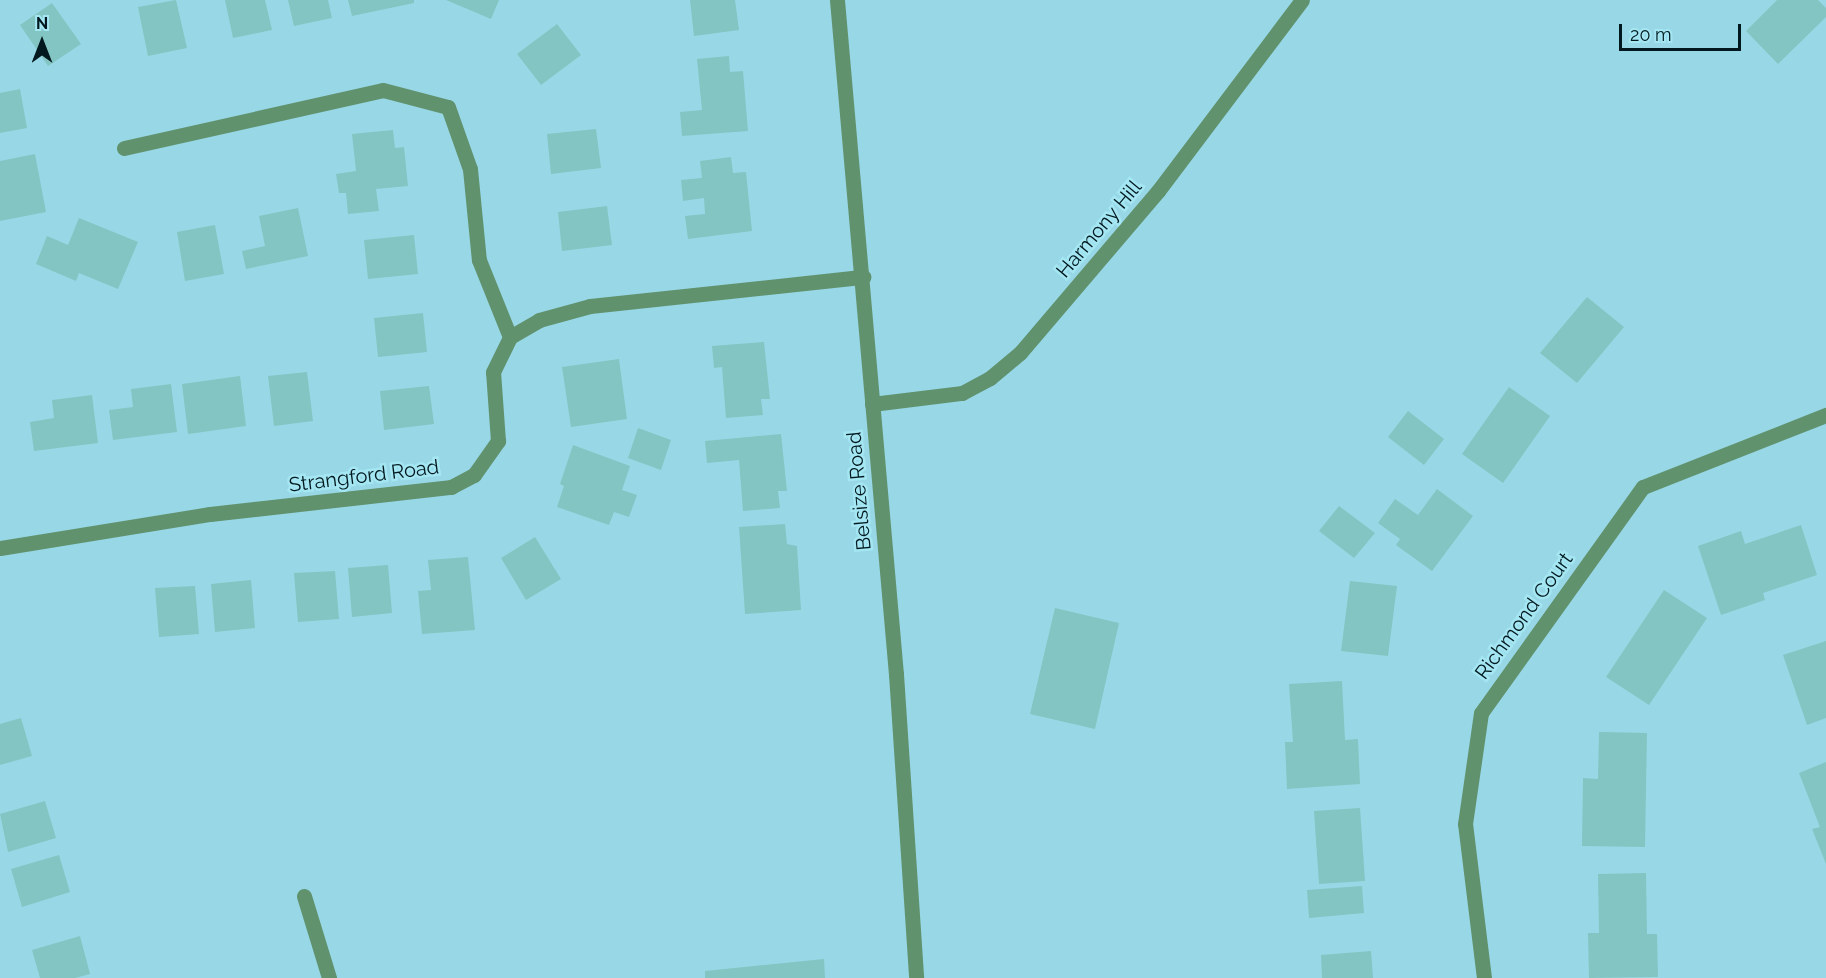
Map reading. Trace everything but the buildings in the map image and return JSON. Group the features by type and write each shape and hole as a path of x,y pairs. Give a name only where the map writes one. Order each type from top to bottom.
{"street":[{"name":"Belsize Road","path":"837,0 863,277 916,978"},
{"name":"Harmony Hill","path":"872,404 962,393 990,378 1020,353 1158,191 1302,0"},
{"path":"124,148 383,90 448,107 470,169 479,260 510,337 539,320 590,306 863,277"},
{"name":"Strangford Road","path":"0,548 210,514 451,487 474,475 498,441 493,372 510,337"},
{"name":"Richmond Court","path":"1484,978 1465,824 1480,713 1642,487 1826,415"},
{"path":"304,896 329,978"}]}
